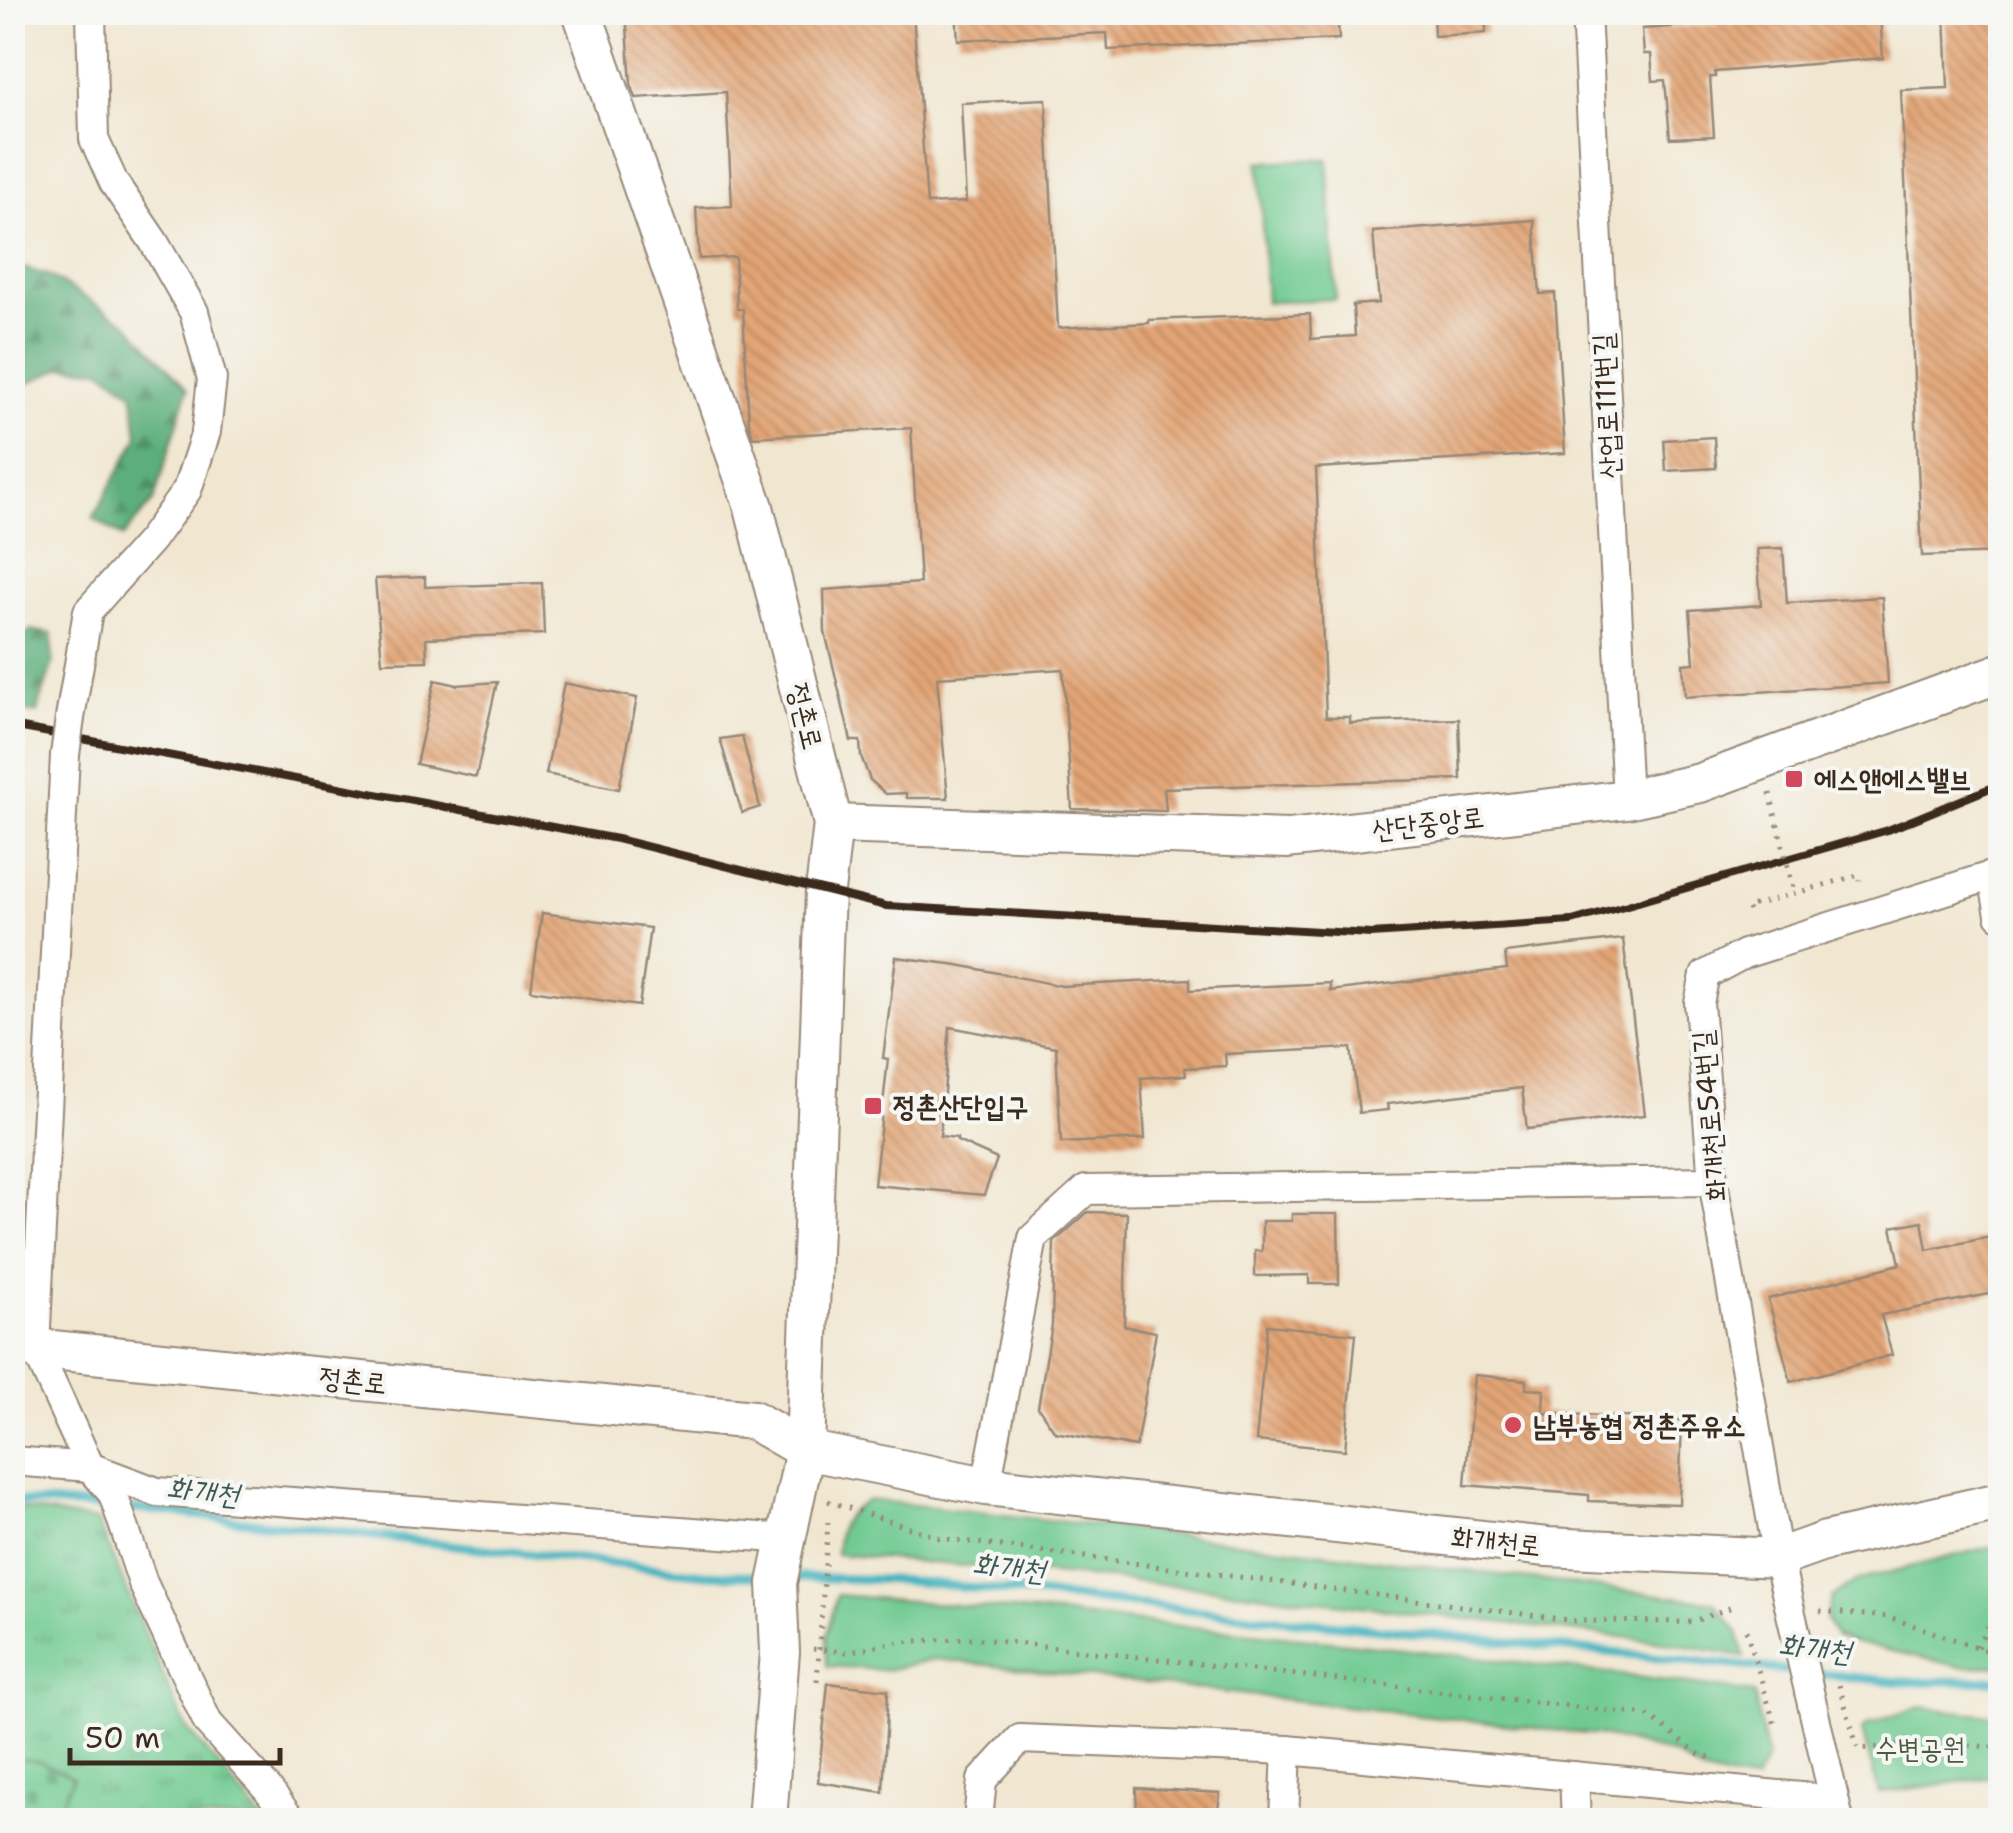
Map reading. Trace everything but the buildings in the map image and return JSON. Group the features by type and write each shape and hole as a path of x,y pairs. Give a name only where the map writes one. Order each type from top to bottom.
{"main road":[{"name":"정촌로","path":"582,12 754,507 833,824 825,890 806,1450 782,1559 780,1652 766,1820"},
{"name":"산단중앙로","path":"833,824 1288,839 1627,799 1700,783 2000,673"},
{"name":"정촌로","path":"24,1346 753,1420 806,1450"},
{"name":"화개천로","path":"806,1450 986,1486 1781,1572 1826,1542 2000,1502"}],"street":[{"path":"91,12 94,139 114,183 194,312 212,379 206,432 187,490 151,540 88,612 65,754 24,1346 90,1467 113,1494 143,1583 208,1723 291,1820"},
{"name":"산업로111번길","path":"1586,12 1627,799"},
{"name":"화개천로54번길","path":"1836,1810 1781,1572 1713,1181 1699,1003 1704,974 1744,954 1997,875 2000,915"},
{"path":"986,1486 1032,1238 1086,1190 1713,1181"},
{"path":"12,1461 90,1467 157,1492 782,1559"},
{"path":"978,1820 982,1780 1020,1739 1287,1750 1574,1776 1836,1810"},
{"path":"1284,1820 1287,1750"},
{"path":"1574,1776 1576,1820"}],"path":[{"path":"1770,793 1794,892"},
{"path":"1749,910 1747,907 1859,875 1860,881"},
{"path":"797,1496 842,1503 940,1538 1576,1622 1692,1622 1735,1606"},
{"path":"817,1682 828,1522"},
{"path":"1977,1647 2000,1602"},
{"path":"1820,1611 1888,1617 2000,1655"},
{"path":"1746,1630 1775,1725"},
{"path":"780,1652 819,1648 844,1652 898,1642 974,1638 1648,1715 1699,1754 1731,1764"},
{"path":"1855,1740 1858,1748 1938,1742 2000,1748"}],"green space":[{"path":"1328,159 1336,299 1266,302 1259,162"},
{"path":"13,265 50,276 128,324 188,389 154,500 123,537 93,518 138,437 133,393 101,369 63,367 13,390"},
{"path":"31,630 52,634 53,662 37,713 13,711 13,643"},
{"path":"868,1500 1714,1602 1738,1632 1744,1656 1657,1641 1207,1588 836,1554 843,1521"},
{"path":"12,1507 97,1521 185,1726 263,1820 13,1820"},
{"path":"2000,1544 2000,1666 1961,1667 1848,1641 1836,1637 1826,1619 1832,1597 1856,1581"},
{"path":"837,1595 1296,1637 1754,1693 1767,1757 1755,1782 1704,1774 1675,1755 1605,1736 935,1659 886,1670 827,1666 826,1638"},
{"name":"수변공원","path":"1919,1707 2000,1716 2000,1776 1879,1793 1862,1731 1866,1725"},
{"path":"13,1758 39,1761 73,1777 54,1820 13,1820"}],"waterway":[{"name":"화개천","path":"12,1501 159,1511 704,1574 771,1576"},
{"name":"화개천","path":"786,1577 898,1580 1900,1682 2000,1680"}],"railway":[{"path":"12,726 617,839 886,906 1371,934 1572,921 1888,830 2000,784"}],"place":[{"name":"에스앤에스밸브","path":"1794,779"},
{"name":"정촌산단입구","path":"873,1106"},
{"name":"남부농협 정촌주유소","path":"1513,1425"}]}
